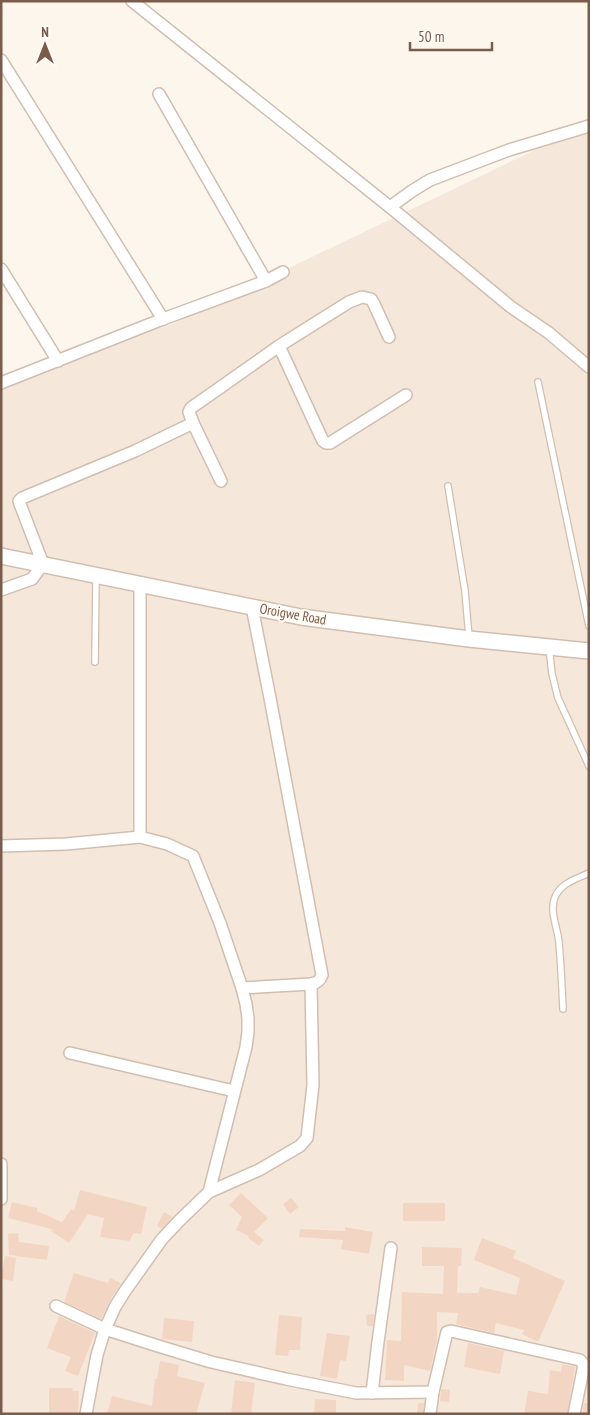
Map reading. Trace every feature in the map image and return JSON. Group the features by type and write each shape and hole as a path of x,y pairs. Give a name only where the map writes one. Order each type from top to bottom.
{"street":[{"path":"132,1 390,207 511,307 549,333 589,367"},
{"path":"1,60 163,319"},
{"path":"159,94 266,281"},
{"path":"390,207 430,180 509,150 589,126"},
{"path":"1,269 58,361"},
{"path":"1,383 163,319 266,281 282,272"},
{"path":"220,482 193,423 190,412 191,408 279,346 349,302 362,297 371,299 389,337"},
{"path":"279,346 323,441 326,443 330,443 406,395"},
{"path":"1,590 32,579 43,564 19,501 22,498 135,451 193,423"},
{"name":"Oroigwe Road","path":"1,556 301,617 469,639 589,651"},
{"path":"140,584 140,837"},
{"path":"242,988 311,984 316,983 322,975 252,608"},
{"path":"1,846 66,844 140,837 168,844 192,856 220,923 242,988 246,1004 248,1032 246,1047 209,1192"},
{"path":"86,1414 97,1355 105,1329 124,1291 162,1239 209,1192 259,1170 300,1146 307,1138 313,1085 311,984"},
{"path":"70,1054 234,1091"},
{"path":"1,1164 1,1199"},
{"path":"372,1393 391,1248"},
{"path":"56,1306 105,1329 230,1366 333,1389 372,1393 433,1392"},
{"path":"430,1414 446,1336 447,1332 451,1330 580,1360 584,1366 574,1414"}],"lane":[{"path":"538,382 589,626"},
{"path":"448,486 465,591 469,639"},
{"path":"94,662 96,575"},
{"path":"549,647 552,674 558,698 589,766"},
{"path":"563,1009 560,945 553,916 553,905 555,897 564,885 589,873"}],"shaded area":[{"path":"589,124 589,1414 1,1414 1,375 170,325"}],"building":[{"path":"80,1190 147,1207 141,1234 134,1233 129,1241 100,1237 104,1218 88,1214 69,1243 50,1230 55,1230 8,1218 12,1202 37,1208 37,1211 62,1222 71,1209 74,1211"},
{"path":"241,1193 268,1218 254,1232 264,1240 259,1246 248,1238 249,1236 236,1230 242,1217 229,1205"},
{"path":"291,1198 299,1207 290,1214 283,1204"},
{"path":"403,1203 445,1203 445,1221 403,1221"},
{"path":"164,1212 173,1217 162,1229 157,1226"},
{"path":"345,1227 373,1232 369,1254 341,1249 343,1240 299,1237 300,1229 345,1231"},
{"path":"18,1233 19,1242 49,1246 47,1260 9,1255 8,1234"},
{"path":"482,1238 516,1251 513,1258 565,1281 538,1342 522,1334 524,1330 496,1323 494,1333 456,1324 458,1313 437,1312 437,1341 430,1371 404,1365 404,1381 385,1380 387,1340 401,1341 402,1292 443,1294 444,1266 422,1266 422,1247 462,1248 461,1266 458,1266 457,1293 478,1293 480,1287 516,1295 520,1278 474,1260"},
{"path":"5,1256 16,1258 13,1281 1,1279"},
{"path":"74,1273 108,1283 110,1278 121,1283 101,1319 64,1302"},
{"path":"374,1314 373,1326 367,1326 366,1315"},
{"path":"279,1315 302,1317 300,1350 289,1350 288,1356 275,1355"},
{"path":"59,1316 95,1333 78,1376 65,1371 71,1357 47,1348"},
{"path":"164,1318 194,1321 192,1342 162,1339"},
{"path":"327,1333 350,1336 346,1361 340,1360 337,1379 320,1376"},
{"path":"468,1343 504,1351 500,1374 464,1367"},
{"path":"160,1361 179,1365 177,1376 205,1383 196,1414 107,1414 112,1396 152,1406 155,1379 157,1379"},
{"path":"562,1364 575,1367 567,1414 524,1414 528,1391 548,1394 550,1370 561,1372"},
{"path":"235,1380 255,1383 251,1414 231,1414"},
{"path":"49,1388 73,1388 72,1391 79,1391 78,1414 49,1414"},
{"path":"441,1389 450,1390 449,1402 440,1401"},
{"path":"315,1399 336,1400 336,1414 314,1414"},
{"path":"418,1403 424,1403 423,1414 417,1413"},
{"path":"584,1403 589,1404 589,1414 582,1414"}]}
